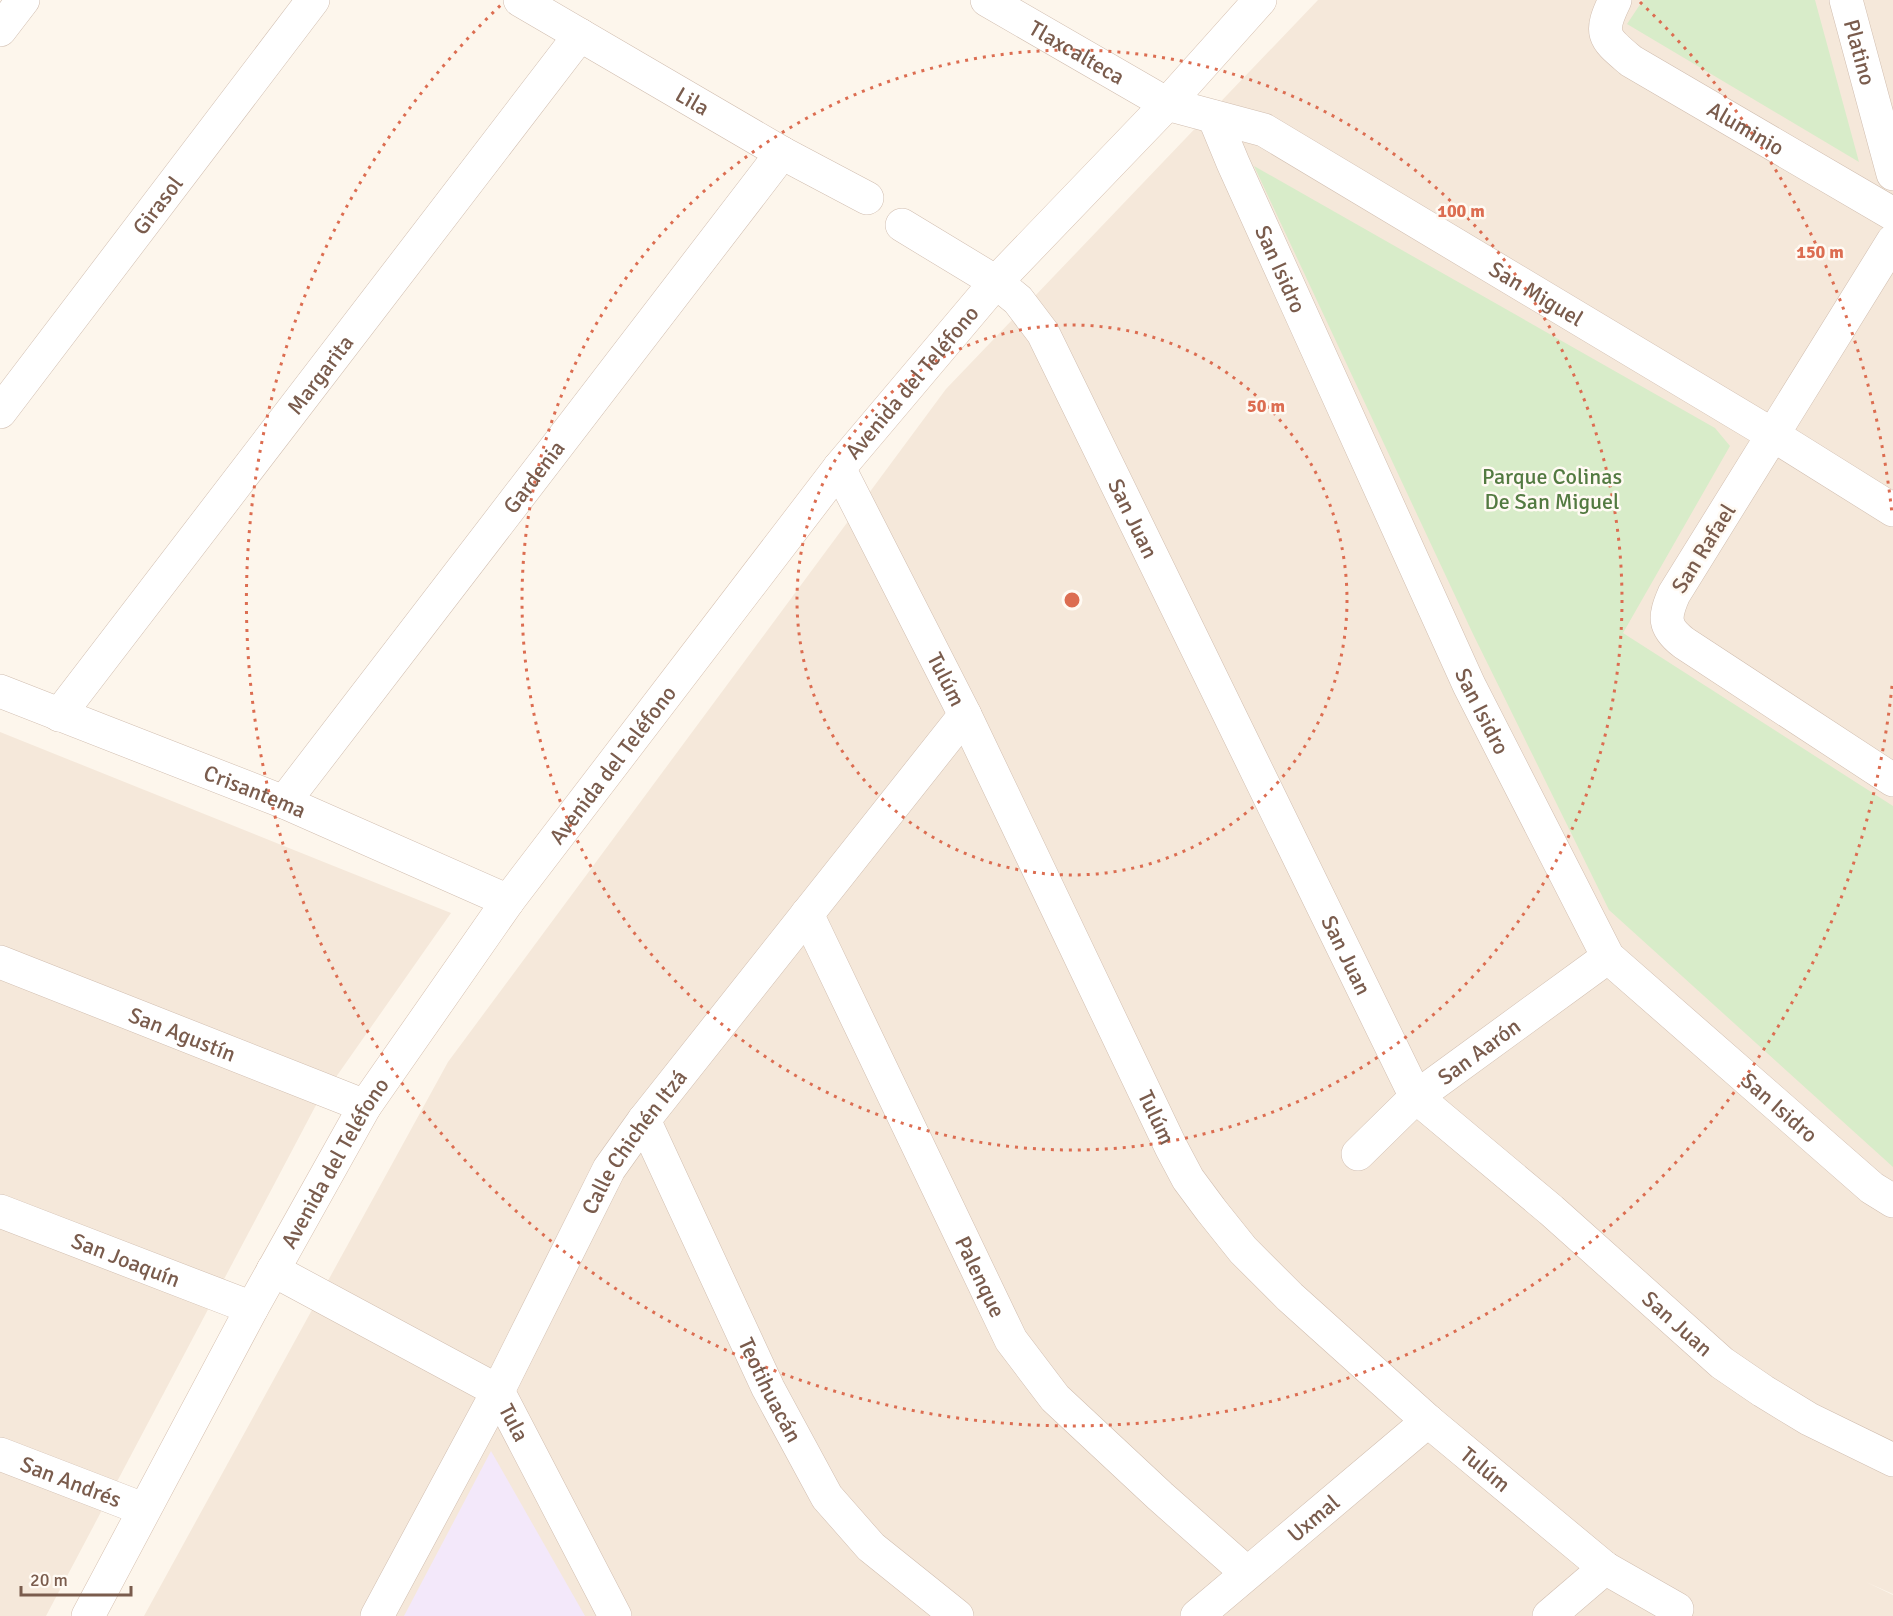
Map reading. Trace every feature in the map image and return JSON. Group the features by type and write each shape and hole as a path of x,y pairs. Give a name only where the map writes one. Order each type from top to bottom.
{"street":[{"path":"0,30 23,0"},
{"name":"Girasol","path":"0,412 313,0"},
{"name":"Lila","path":"520,0 782,153 867,198"},
{"name":"Tlaxcalteca","path":"987,0 1167,104"},
{"name":"Avenida del Teléfono","path":"88,1616 252,1308 365,1106 508,901 839,468 996,282 1167,104 1260,0"},
{"name":"Aluminio","path":"1615,0 1608,14 1605,33 1609,42 1631,61 1893,214"},
{"name":"Platino","path":"1846,0 1893,174"},
{"name":"Margarita","path":"59,715 580,35"},
{"name":"San Miguel","path":"1167,104 1264,130 1773,435 1893,510"},
{"name":"San Isidro","path":"1214,117 1469,685 1608,957 1872,1188 1893,1201"},
{"name":"Gardenia","path":"284,802 782,153"},
{"path":"902,225 996,282"},
{"name":"San Rafael","path":"1893,241 1674,594 1668,608 1667,623 1674,635 1684,643 1893,780"},
{"name":"San Juan","path":"996,282 1018,300 1042,333 1052,352 1416,1097 1551,1210 1722,1363 1809,1419 1893,1460"},
{"name":"Tulúm","path":"839,468 965,716 1188,1179 1243,1250 1290,1297 1428,1421 1605,1568 1677,1609"},
{"name":"Crisantema","path":"0,691 284,802 508,901"},
{"name":"Calle Chichén Itzá","path":"377,1616 498,1390 609,1169 644,1120 965,716"},
{"name":"Palenque","path":"807,914 1011,1340 1055,1398 1247,1573"},
{"name":"San Aarón","path":"1358,1154 1416,1097 1608,957"},
{"name":"San Agustín","path":"0,962 365,1106"},
{"name":"Teotihuacán","path":"644,1120 768,1388 827,1497 872,1547 957,1616"},
{"name":"San Joaquín","path":"0,1211 252,1308"},
{"name":"Tula","path":"273,1270 498,1390 615,1616"},
{"name":"Uxmal","path":"1197,1616 1428,1421"},
{"name":"San Andrés","path":"0,1454 143,1509"},
{"path":"1549,1616 1605,1568"}],"shaded area":[{"path":"1318,0 1893,0 1893,1594 1866,1582 1893,1595 1893,1616 144,1616 448,1062 946,389"},
{"path":"0,732 451,913 315,1107 46,1616 0,1616"},
{"path":"491,1451 585,1616 404,1616"}],"green space":[{"path":"1643,0 1815,0 1859,162 1627,24"},
{"name":"Parque Colinas De San Miguel","path":"1254,166 1715,428 1730,446 1623,633 1893,806 1893,1167 1609,910 1473,634"}]}
